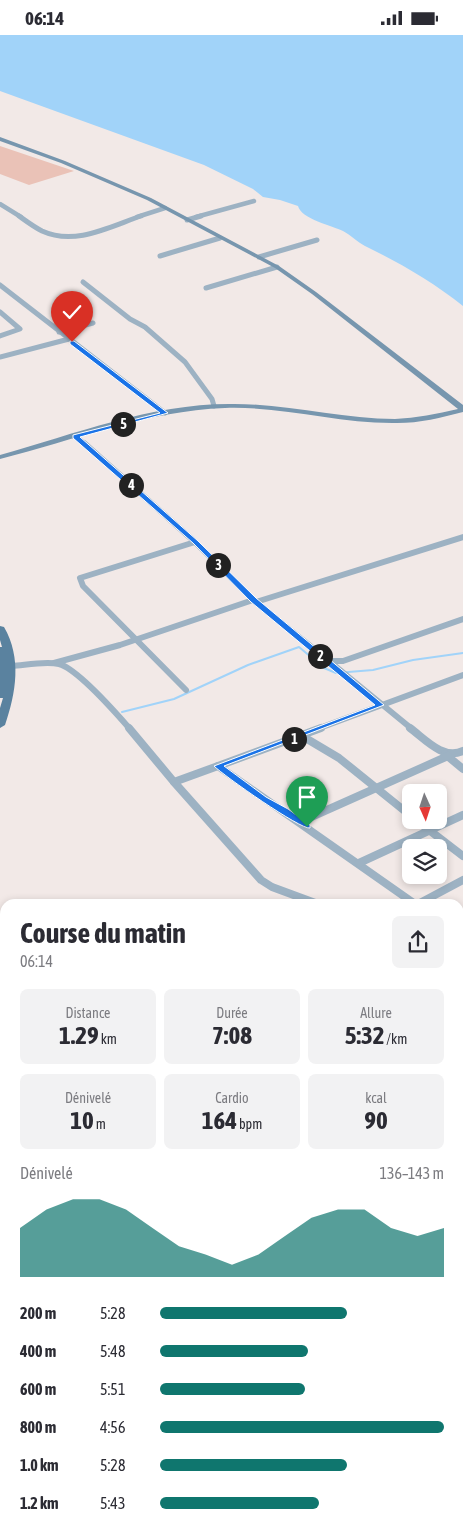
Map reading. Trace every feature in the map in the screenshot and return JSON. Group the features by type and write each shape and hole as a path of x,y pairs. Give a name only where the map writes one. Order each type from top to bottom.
{"main road":[{"path":"0,139 104,179 165,208 277,267 314,293 463,410"},
{"path":"0,457 165,413 214,406 266,406 392,421 430,418 463,410"},
{"path":"0,629 10,654 12,666 9,697 0,725"},
{"path":"0,650 3,669 0,695"}],"street":[{"path":"187,220 254,201"},
{"path":"0,204 38,229 67,238 81,236 165,208"},
{"path":"160,256 220,238"},
{"path":"259,257 317,240"},
{"path":"206,288 277,267"},
{"path":"83,282 130,319 145,327 185,361 212,399 214,406"},
{"path":"0,285 165,413"},
{"path":"0,336 20,329 1,315"},
{"path":"59,332 94,323"},
{"path":"0,351 0,356 69,339"},
{"path":"76,436 195,542 254,601 380,705 463,769"},
{"path":"52,664 463,537"},
{"path":"186,690 83,586 80,579 82,576 195,542"},
{"path":"329,661 343,661 463,619"},
{"path":"12,666 52,664 64,666 71,670 102,697 245,864 272,887 304,899"},
{"path":"174,782 463,675"},
{"path":"302,736 338,758 402,809"},
{"path":"300,821 376,789 446,754 454,755 463,751"},
{"path":"218,766 410,899"},
{"path":"359,863 463,815"},
{"path":"427,829 463,856"},
{"path":"427,899 463,880"}],"shaded area":[{"path":"0,146 74,171 29,185 0,174"}],"water":[{"path":"0,35 463,35 463,306 428,281 346,233 305,215 298,206 263,197 253,189 204,165 0,91"}],"waterway":[{"path":"122,712 174,699 248,665 299,647 324,668 336,673 373,670 413,660 463,653"}],"route":[{"path":"72,342 89,357 120,377 165,413 76,436 195,542 253,600 380,705 302,736 255,751 218,766 263,799 285,811 307,827"}]}
